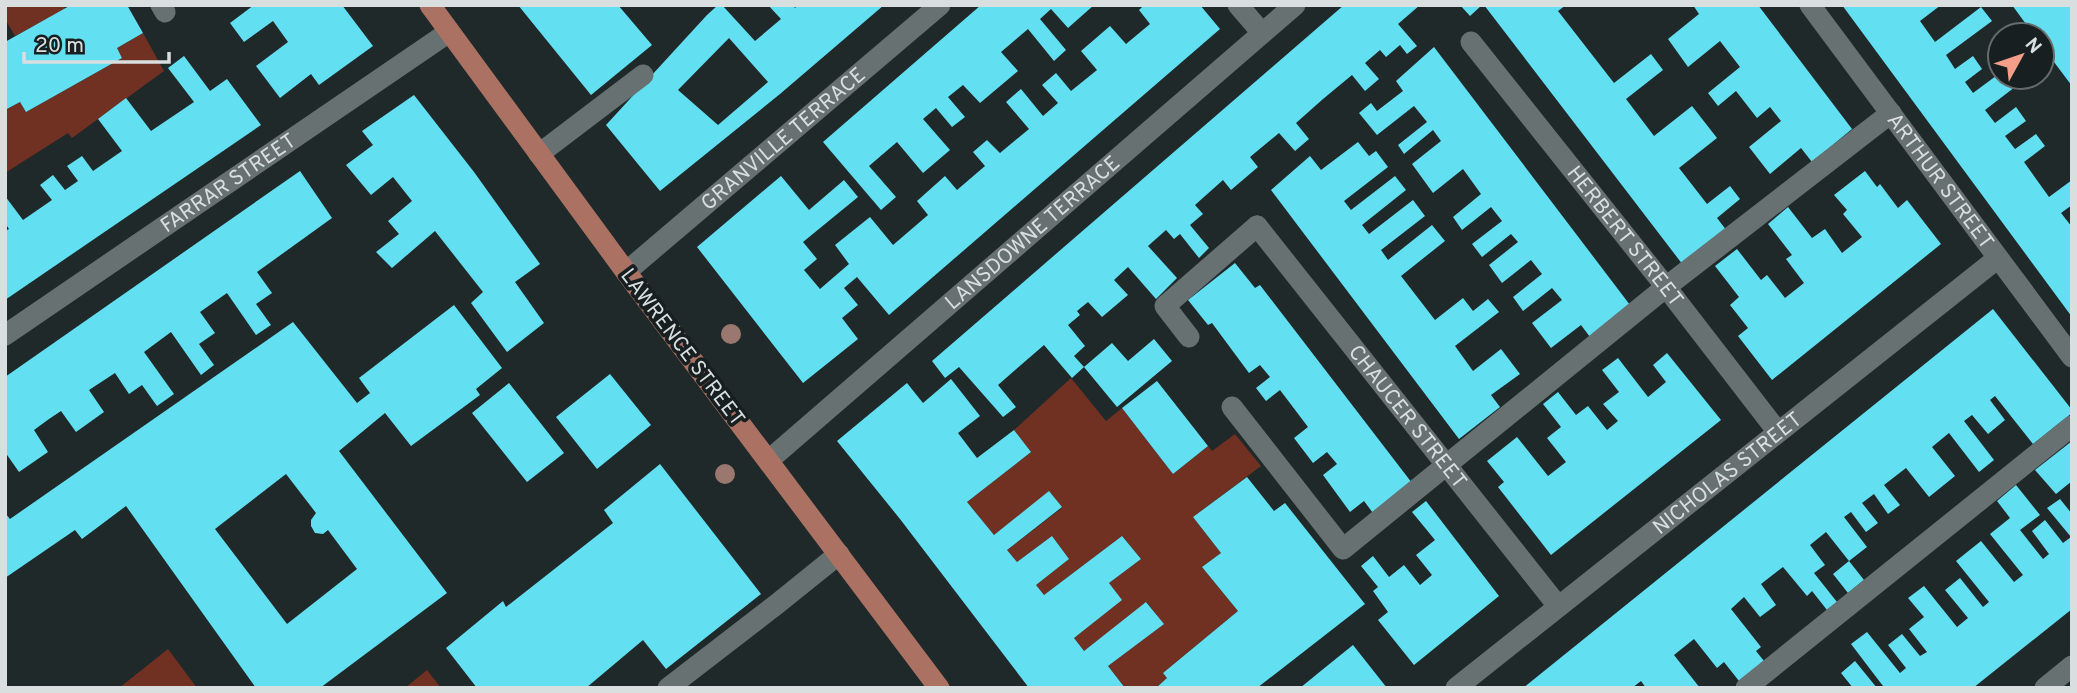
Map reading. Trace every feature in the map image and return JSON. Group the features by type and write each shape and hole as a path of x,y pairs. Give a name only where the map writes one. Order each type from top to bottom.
{"main road":[{"name":"LAWRENCE STREET","path":"429,5 939,688"}],"street":[{"name":"GRANVILLE TERRACE","path":"626,272 940,5"},
{"path":"1238,5 1262,33"},
{"name":"LANSDOWNE TERRACE","path":"769,460 1295,5"},
{"name":"ARTHUR STREET","path":"1811,5 2072,357"},
{"name":"FARRAR STREET","path":"5,335 449,32"},
{"name":"HERBERT STREET","path":"1471,42 1778,432"},
{"path":"539,154 643,75"},
{"path":"1231,407 1343,549 1666,287 1891,113"},
{"name":"CHAUCER STREET","path":"1189,337 1165,306 1258,226 1558,606"},
{"name":"NICHOLAS STREET","path":"1456,688 1998,258"},
{"path":"1746,688 2072,426"},
{"path":"668,688 839,554"},
{"path":"2045,688 2072,666"}],"shaded area":[{"path":"5,5 63,5 65,9 15,36 5,19"},
{"path":"143,33 164,71 72,138 68,133 5,173 5,110 20,102 26,112 122,58 117,48"},
{"path":"1071,378 1106,421 1122,408 1173,474 1208,446 1212,451 1235,434 1261,466 1193,517 1221,553 1202,567 1238,611 1163,673 1167,678 1156,688 1125,688 1108,666 1163,624 1147,602 1084,651 1074,638 1121,600 1109,583 1141,559 1122,536 1044,595 1036,585 1069,559 1052,536 1017,562 1007,550 1062,508 1050,492 994,535 967,502 1031,452 1014,430"},
{"path":"168,649 197,688 119,688"},
{"path":"427,670 441,688 405,688"}],"building":[{"path":"71,5 127,5 143,33 117,48 122,58 26,112 20,102 5,110 5,42"},
{"path":"254,5 342,5 373,46 319,85 311,74 280,98 256,66 288,42 273,21 244,42 230,23"},
{"path":"518,5 618,5 652,45 591,95"},
{"path":"718,5 722,5 755,41 781,19 768,5 793,5 795,8 798,5 884,5 660,191 606,125","holes":["729,38 768,82 718,125 678,90"]},
{"path":"981,5 1094,5 1068,28 1051,9 1040,19 1066,50 1054,61 1028,29 1001,52 1018,71 980,103 963,85 948,97 965,117 952,127 936,108 923,119 950,150 923,173 897,142 869,166 896,197 881,210 823,142"},
{"path":"1144,5 1200,5 1220,29 889,315 857,277 844,288 858,305 842,318 858,339 803,383 697,247 781,176 809,210 844,180 858,197 803,242 817,259 804,270 820,289 849,264 835,245 870,217 893,245 928,215 917,201 945,176 957,190 985,166 973,152 987,140 1000,153 1029,129 1006,102 1021,89 1043,116 1058,103 1042,85 1056,73 1071,91 1097,70 1081,51 1110,26 1126,44 1150,24 1139,10"},
{"path":"1344,5 1420,5 1398,24 1417,46 1407,54 1400,45 1386,57 1380,50 1365,63 1379,79 1365,91 1352,75 1323,99 1296,123 1309,139 1295,151 1279,133 1250,157 1258,167 1231,190 1223,180 1195,205 1203,214 1190,225 1209,248 1199,258 1180,234 1174,239 1166,230 1148,246 1177,278 1156,299 1128,267 1114,280 1128,295 1102,317 1088,302 1077,311 1080,315 1068,325 1085,346 1074,356 1084,367 1072,378 1044,345 998,385 1016,407 1003,417 959,367 945,378 932,361"},
{"path":"1460,5 1482,5 1470,16"},
{"path":"1484,5 1566,5 1558,11 1614,83 1651,54 1663,70 1626,99 1654,136 1692,106 1717,138 1679,168 1707,204 1730,186 1740,199 1717,218 1727,231 1683,265"},
{"path":"1693,5 1758,5 1852,129 1812,162 1801,148 1770,174 1749,147 1781,121 1770,107 1757,118 1736,91 1718,106 1708,93 1740,67 1720,41 1688,67 1668,39 1699,14"},
{"path":"1842,5 1941,5 1920,21 1935,42 1981,7 1992,21 1986,21 1986,25 1946,55 1955,69 1973,56 1982,69 1965,82 1973,93 1986,83 1986,91 2010,91 1985,110 1995,123 2016,107 2026,121 2005,136 2015,149 2036,134 2045,146 2024,162 2049,197 2072,180 2072,205 2061,213 2072,227 2072,317"},
{"path":"2012,5 2072,5 2072,86 2056,65 2056,21 2024,21"},
{"path":"1434,47 1630,305 1590,337 1581,325 1551,348 1532,323 1562,300 1552,288 1523,311 1513,297 1542,274 1531,260 1502,283 1489,265 1518,242 1511,234 1482,257 1472,244 1502,221 1491,207 1462,230 1453,217 1481,194 1463,169 1433,193 1412,164 1441,141 1433,130 1404,154 1398,145 1427,122 1414,106 1377,135 1359,113 1371,103 1377,111 1403,91 1396,81"},
{"path":"184,56 210,91 227,79 261,125 5,300 5,231 9,229 5,223 5,196 23,220 52,200 40,185 53,175 65,190 78,181 67,166 82,156 93,171 122,151 98,119 126,98 151,131 194,102 168,68"},
{"path":"414,95 540,264 515,282 544,323 507,352 471,303 483,292 435,231 392,268 376,252 399,234 388,221 412,201 393,177 371,195 346,165 373,145 362,131"},
{"path":"1358,142 1369,156 1376,151 1388,167 1344,201 1351,210 1395,176 1406,190 1362,225 1369,234 1413,200 1425,216 1381,250 1388,260 1432,225 1445,241 1401,276 1435,320 1463,298 1473,311 1488,299 1499,312 1455,346 1473,371 1501,349 1520,374 1491,395 1500,407 1459,439 1271,190 1310,156 1321,170"},
{"path":"300,171 332,218 257,272 272,293 256,304 271,325 256,335 227,293 200,312 215,333 199,344 214,365 201,375 171,332 144,352 174,394 157,406 142,385 129,394 115,373 89,390 104,412 76,432 61,411 49,419 34,430 48,452 19,472 5,452 5,377"},
{"path":"1865,171 1877,187 1880,184 1898,208 1907,200 1941,244 1772,380 1738,336 1748,328 1730,305 1739,297 1715,266 1737,249 1761,280 1767,275 1785,298 1804,283 1786,259 1792,255 1768,224 1788,207 1812,238 1825,229 1842,253 1862,237 1843,214 1847,210 1834,195"},
{"path":"1235,263 1255,288 1260,285 1412,483 1373,513 1364,501 1350,512 1323,475 1337,464 1327,452 1313,463 1294,438 1308,427 1280,390 1266,401 1256,388 1270,377 1260,365 1249,373 1212,323 1208,325 1188,300"},
{"path":"454,305 502,368 476,389 480,395 411,446 385,413 339,451 447,593 320,688 256,688 126,506 82,539 75,530 5,578 5,513 10,519 293,322 357,403 370,393 359,378","holes":["286,474 316,513 311,520 315,533 323,534 328,530 357,569 287,624 215,529"]},
{"path":"1993,309 2072,413 2033,444 1995,396 1990,400 2005,420 1988,434 1972,415 1964,421 1994,460 1979,472 1949,433 1932,447 1955,476 1929,497 1906,468 1884,485 1900,505 1888,514 1874,494 1862,503 1878,523 1866,532 1851,512 1844,517 1867,547 1849,561 1826,532 1810,545 1825,565 1814,573 1837,602 1827,610 1812,591 1807,596 1783,567 1761,584 1776,605 1760,617 1744,597 1731,609 1761,647 1756,651 1764,661 1739,681 1724,662 1717,668 1694,639 1674,655 1700,688 1646,688 1641,681 1632,688 1523,688"},
{"path":"1154,339 1172,361 1117,407 1084,367 1112,343 1128,361"},
{"path":"1667,353 1721,420 1551,555 1498,487 1504,482 1487,461 1517,437 1548,476 1566,462 1547,438 1561,427 1543,404 1558,392 1576,415 1588,406 1607,430 1618,421 1603,404 1619,392 1602,370 1618,358 1648,397 1666,382 1653,365"},
{"path":"610,374 651,425 597,469 556,417"},
{"path":"951,379 980,416 958,433 977,458 1014,430 1031,452 967,502 994,535 1049,491 1062,507 1007,550 1017,562 1052,536 1069,559 1036,585 1044,595 1122,536 1141,559 1109,583 1122,600 1074,638 1084,651 1146,602 1164,624 1108,666 1125,688 1029,688 837,441 907,383 923,403"},
{"path":"1157,381 1208,446 1173,474 1122,408"},
{"path":"509,383 564,453 527,482 472,413"},
{"path":"2072,441 2072,481 2056,494 2035,470"},
{"path":"660,464 761,594 666,669 643,640 586,688 477,688 446,648 503,601 506,607 613,523 604,510"},
{"path":"1247,477 1274,511 1285,503 1365,604 1257,688 1156,688 1167,678 1163,673 1238,611 1202,567 1221,553 1193,517"},
{"path":"2016,485 2040,515 2020,530 2043,559 2049,554 2032,531 2045,520 2063,543 2071,537 2047,508 2060,499 2072,514 2072,609 1973,688 1881,688 1883,686 1851,644 1867,632 1900,673 1906,668 1888,645 1902,634 1920,656 1927,652 1909,629 1924,617 1908,598 1924,586 1957,627 1968,618 1945,590 1960,578 1983,607 1989,602 1956,561 1981,541 2014,582 2023,575 1990,534 2010,518 1997,501"},
{"path":"1426,501 1499,596 1414,665 1378,620 1388,612 1373,591 1378,587 1361,566 1373,556 1389,577 1404,565 1420,585 1432,575 1416,555 1435,540 1412,512"},
{"path":"1849,561 1864,580 1848,593 1833,574"},
{"path":"1353,645 1387,688 1300,688 1322,670"},
{"path":"1855,661 1877,688 1853,688 1841,673"}]}
